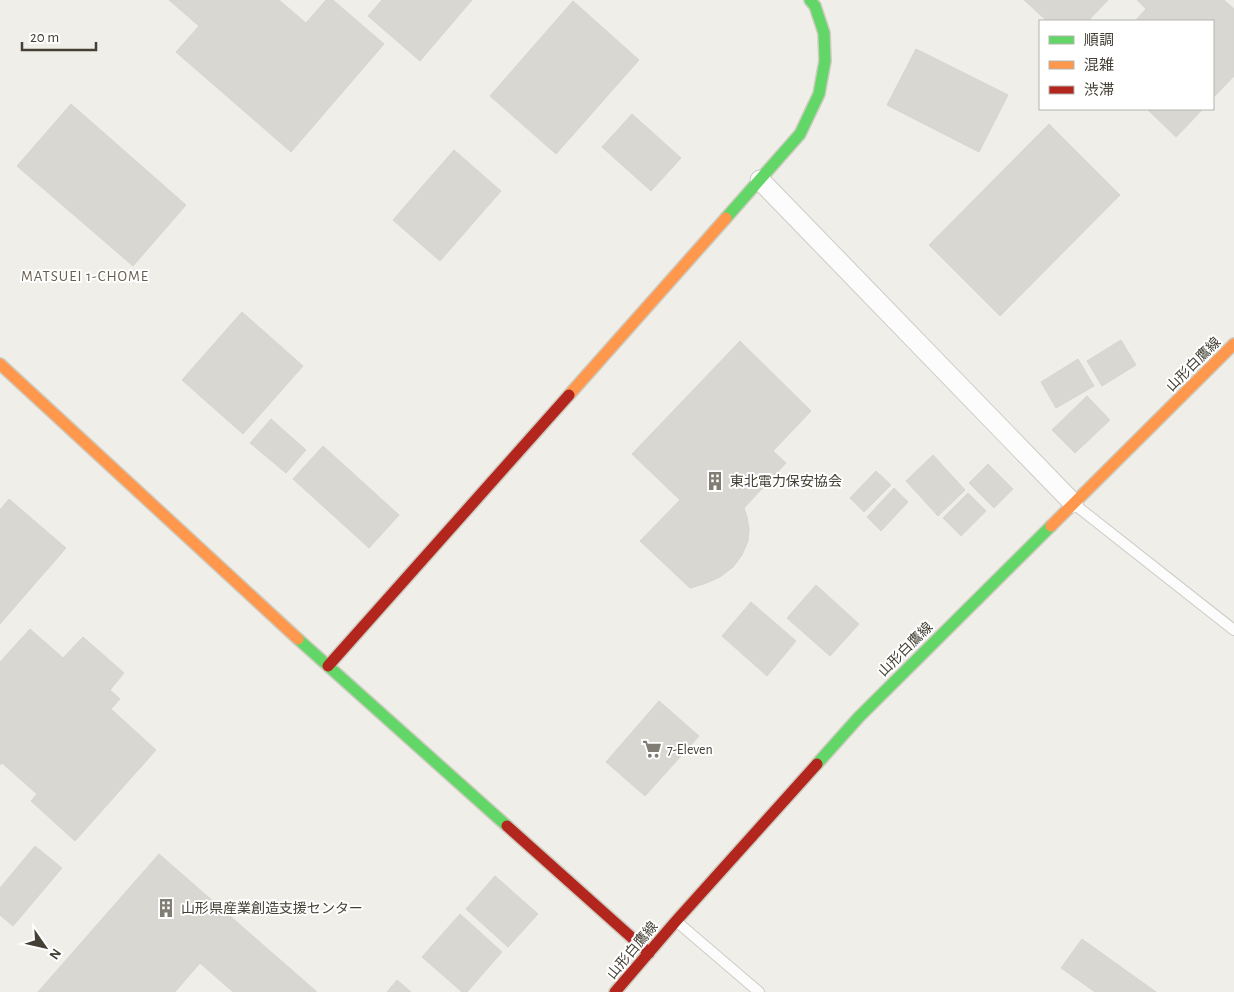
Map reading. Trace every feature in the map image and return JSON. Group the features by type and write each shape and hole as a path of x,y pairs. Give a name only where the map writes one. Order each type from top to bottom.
{"street":[{"path":"328,666 800,134 819,94 825,61 824,34 810,0"},
{"path":"760,180 1073,503"},
{"name":"山形白鷹線","path":"615,992 859,717 1234,344"},
{"path":"0,364 328,666 649,953"}],"lane":[{"path":"1073,503 1234,630"},
{"path":"676,921 758,992"}],"building":[{"path":"169,0 279,0 306,23 326,0 333,0 384,44 291,152 176,52 199,26"},
{"path":"382,0 472,0 420,61 368,16"},
{"path":"1024,0 1108,0 1089,20 1046,20"},
{"path":"1137,0 1224,0 1234,9 1234,76 1214,97 1214,20 1136,20 1146,9"},
{"path":"573,1 639,60 556,154 490,96"},
{"path":"916,49 1008,95 979,152 887,105"},
{"path":"71,104 186,205 133,266 17,166"},
{"path":"1148,110 1202,110 1176,137"},
{"path":"632,114 681,158 651,191 602,147"},
{"path":"1049,124 1120,195 1000,316 929,245"},
{"path":"454,150 501,191 440,261 393,220"},
{"path":"242,312 303,366 243,434 182,380"},
{"path":"1121,340 1136,365 1102,386 1087,361"},
{"name":"東北電力保安協会","path":"740,341 811,411 773,451 786,463 744,508 749,529 748,541 742,555 733,567 720,577 690,588 640,541 680,500 632,454"},
{"path":"1078,359 1094,386 1056,408 1041,382"},
{"path":"1087,396 1110,420 1075,453 1052,430"},
{"path":"271,419 306,450 286,473 250,443"},
{"path":"323,446 399,515 369,548 293,479"},
{"path":"933,455 965,490 938,516 906,481"},
{"path":"988,464 1013,489 994,508 969,483"},
{"path":"876,471 891,485 864,512 850,498"},
{"path":"894,488 908,502 881,531 867,517"},
{"path":"968,493 986,511 961,536 943,518"},
{"path":"9,499 66,548 0,624 0,510"},
{"path":"816,585 859,624 830,656 787,618"},
{"path":"751,602 796,641 767,676 722,636"},
{"path":"30,629 63,658 83,637 124,673 110,690 120,699 111,709 156,750 75,841 31,801 37,794 2,763 0,765 0,662"},
{"name":"7-Eleven","path":"659,701 699,736 645,796 606,762"},
{"path":"35,846 62,868 13,926 0,915 0,888"},
{"name":"山形県産業創造支援センター","path":"159,854 317,992 233,992 200,963 175,992 38,992"},
{"path":"495,876 538,914 508,947 466,909"},
{"path":"460,914 502,952 467,992 462,992 422,957"},
{"path":"1082,939 1156,992 1095,992 1061,968"},
{"path":"397,980 411,992 387,992"}],"traffic: fast":[{"path":"726,218 800,134 819,94 825,61 824,33 815,6 810,0"},
{"path":"817,764 859,717 1051,526"},
{"path":"298,639 507,826"}],"traffic: slow":[{"path":"569,395 726,218"},
{"path":"1051,526 1234,344"},
{"path":"0,364 298,639"}],"traffic: jam":[{"path":"328,666 569,395"},
{"path":"615,992 817,764"},
{"path":"507,826 649,953"}],"place":[{"name":"東北電力保安協会","path":"715,481"},
{"name":"7-Eleven","path":"652,749"},
{"name":"山形県産業創造支援センター","path":"166,908"}],"district":[{"name":"MATSUEI 1-CHOME","path":"85,276"}]}
